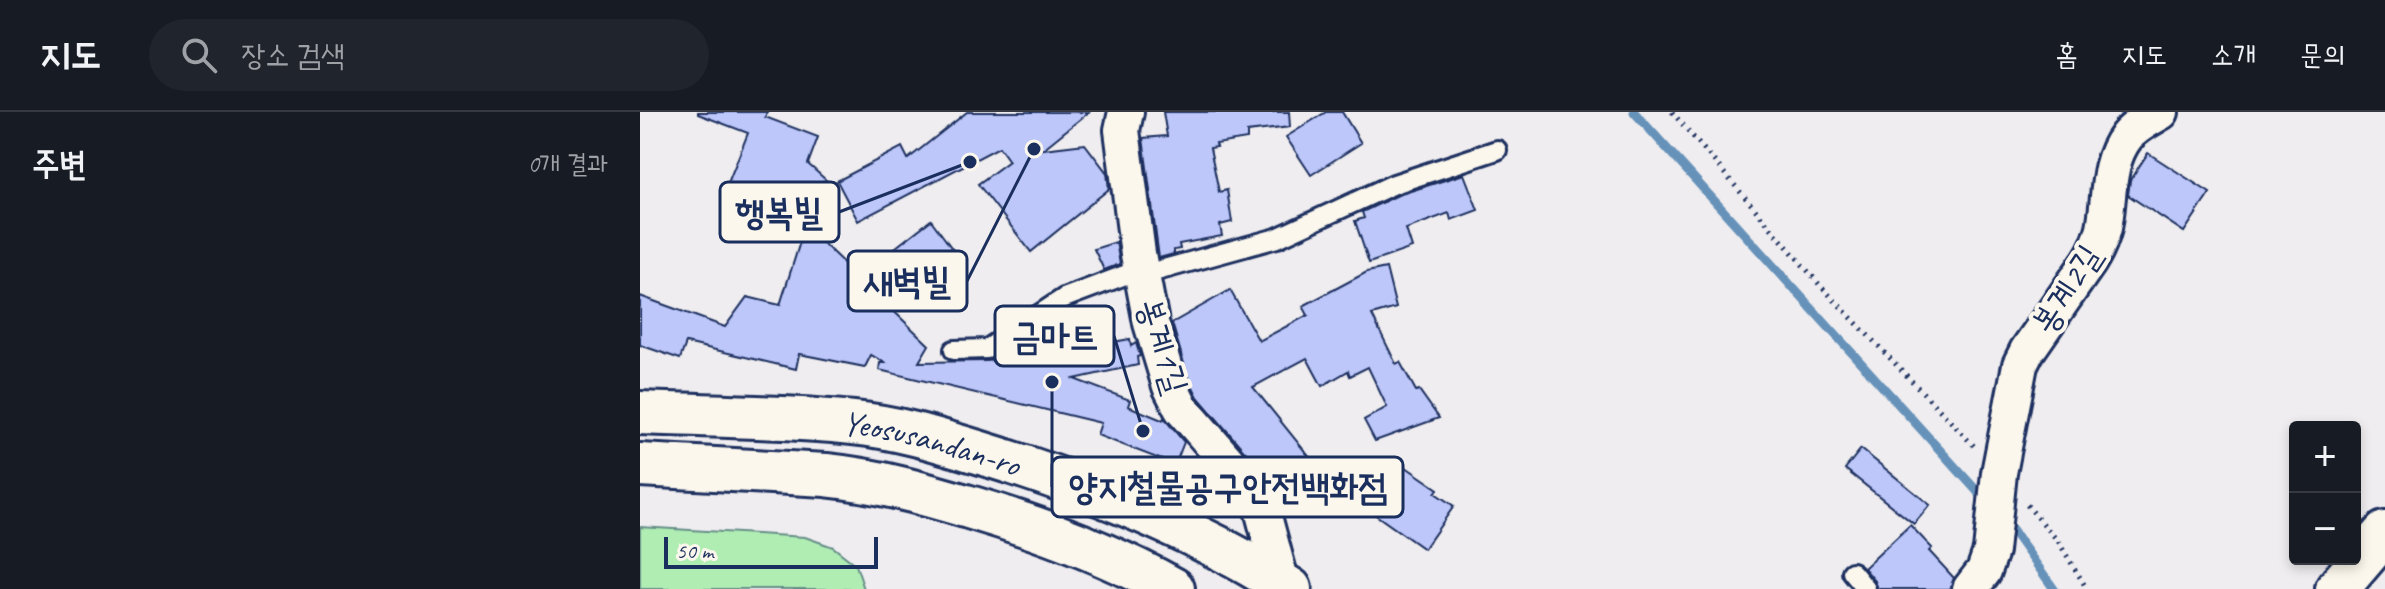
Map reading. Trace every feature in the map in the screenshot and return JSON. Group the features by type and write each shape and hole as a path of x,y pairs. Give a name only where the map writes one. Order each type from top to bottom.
{"street":[{"name":"봉계1길","path":"1126,112 1122,130 1142,272 1151,323 1175,397 1239,475 1262,509 1284,587"},
{"name":"봉계2길","path":"1970,589 1984,571 1991,551 1999,479 2020,365 2098,246 2118,150 2138,126 2161,112"},
{"name":"Yeosusandan-ro","path":"640,413 855,423 936,440 1042,473 1134,509 1207,542 1284,587"},
{"name":"Yeosusandan-ro","path":"640,465 826,475 902,488 1040,529 1113,559 1173,589"},
{"path":"2337,589 2385,533"}],"lane":[{"path":"1142,272 1277,238 1394,184 1497,150"},
{"name":"봉계1길","path":"954,350 987,349 1064,298 1142,272"},
{"path":"1852,572 1866,589"}],"path":[{"path":"1672,112 1819,284 2058,541 2087,589"}],"green space":[{"path":"640,527 805,537 833,547 856,565 864,589 640,589"}],"building":[{"path":"698,112 767,112 765,117 818,137 808,164 835,188 802,223 724,193 748,133"},
{"path":"967,112 1089,112 1043,149 1085,144 1107,173 1109,189 1031,252 978,184 1009,161 999,147 858,221 837,181 902,147 908,159"},
{"path":"1163,112 1289,112 1290,127 1247,132 1247,139 1216,144 1217,147 1210,148 1219,192 1227,190 1232,222 1220,225 1222,236 1179,244 1180,249 1174,250 1174,254 1159,258 1143,138 1167,136"},
{"path":"1326,112 1342,112 1361,143 1311,175 1286,137"},
{"path":"2148,153 2210,193 2184,232 2128,195 2130,180"},
{"path":"1464,174 1478,210 1451,220 1449,213 1406,229 1412,248 1369,263 1355,221 1364,218 1362,212 1398,195"},
{"path":"931,220 959,258 900,304 878,261"},
{"path":"805,226 929,345 919,362 987,361 1005,358 1006,352 1099,356 1097,345 1130,339 1131,346 1136,343 1140,356 1137,357 1138,365 1074,379 1130,400 1128,406 1162,420 1164,418 1184,442 1175,465 1097,435 1101,423 879,370 880,363 885,363 871,355 865,367 799,354 796,369 686,343 680,359 640,345 640,296 725,327 747,297 780,305"},
{"path":"1116,242 1120,264 1104,270 1094,249"},
{"path":"1386,268 1396,308 1372,315 1396,364 1400,362 1416,391 1419,390 1439,418 1375,441 1364,420 1387,407 1368,367 1350,376 1348,371 1322,386 1307,358 1253,387 1316,465 1275,493 1254,462 1198,397 1188,377 1172,323 1230,290 1259,341 1308,315 1303,306 1367,272"},
{"path":"1861,449 1930,505 1914,524 1845,469"},
{"path":"1406,467 1438,489 1435,493 1454,506 1424,549 1373,513"},
{"path":"1910,525 1954,578 1950,589 1878,589 1864,568"}],"waterway":[{"path":"1634,112 1986,501"},
{"path":"2005,520 2054,589"}],"place":[{"name":"새벽빌","path":"1034,149"},
{"name":"행복빌","path":"970,162"},
{"name":"양지철물공구안전백화점","path":"1052,382"},
{"name":"금마트","path":"1143,431"}]}
